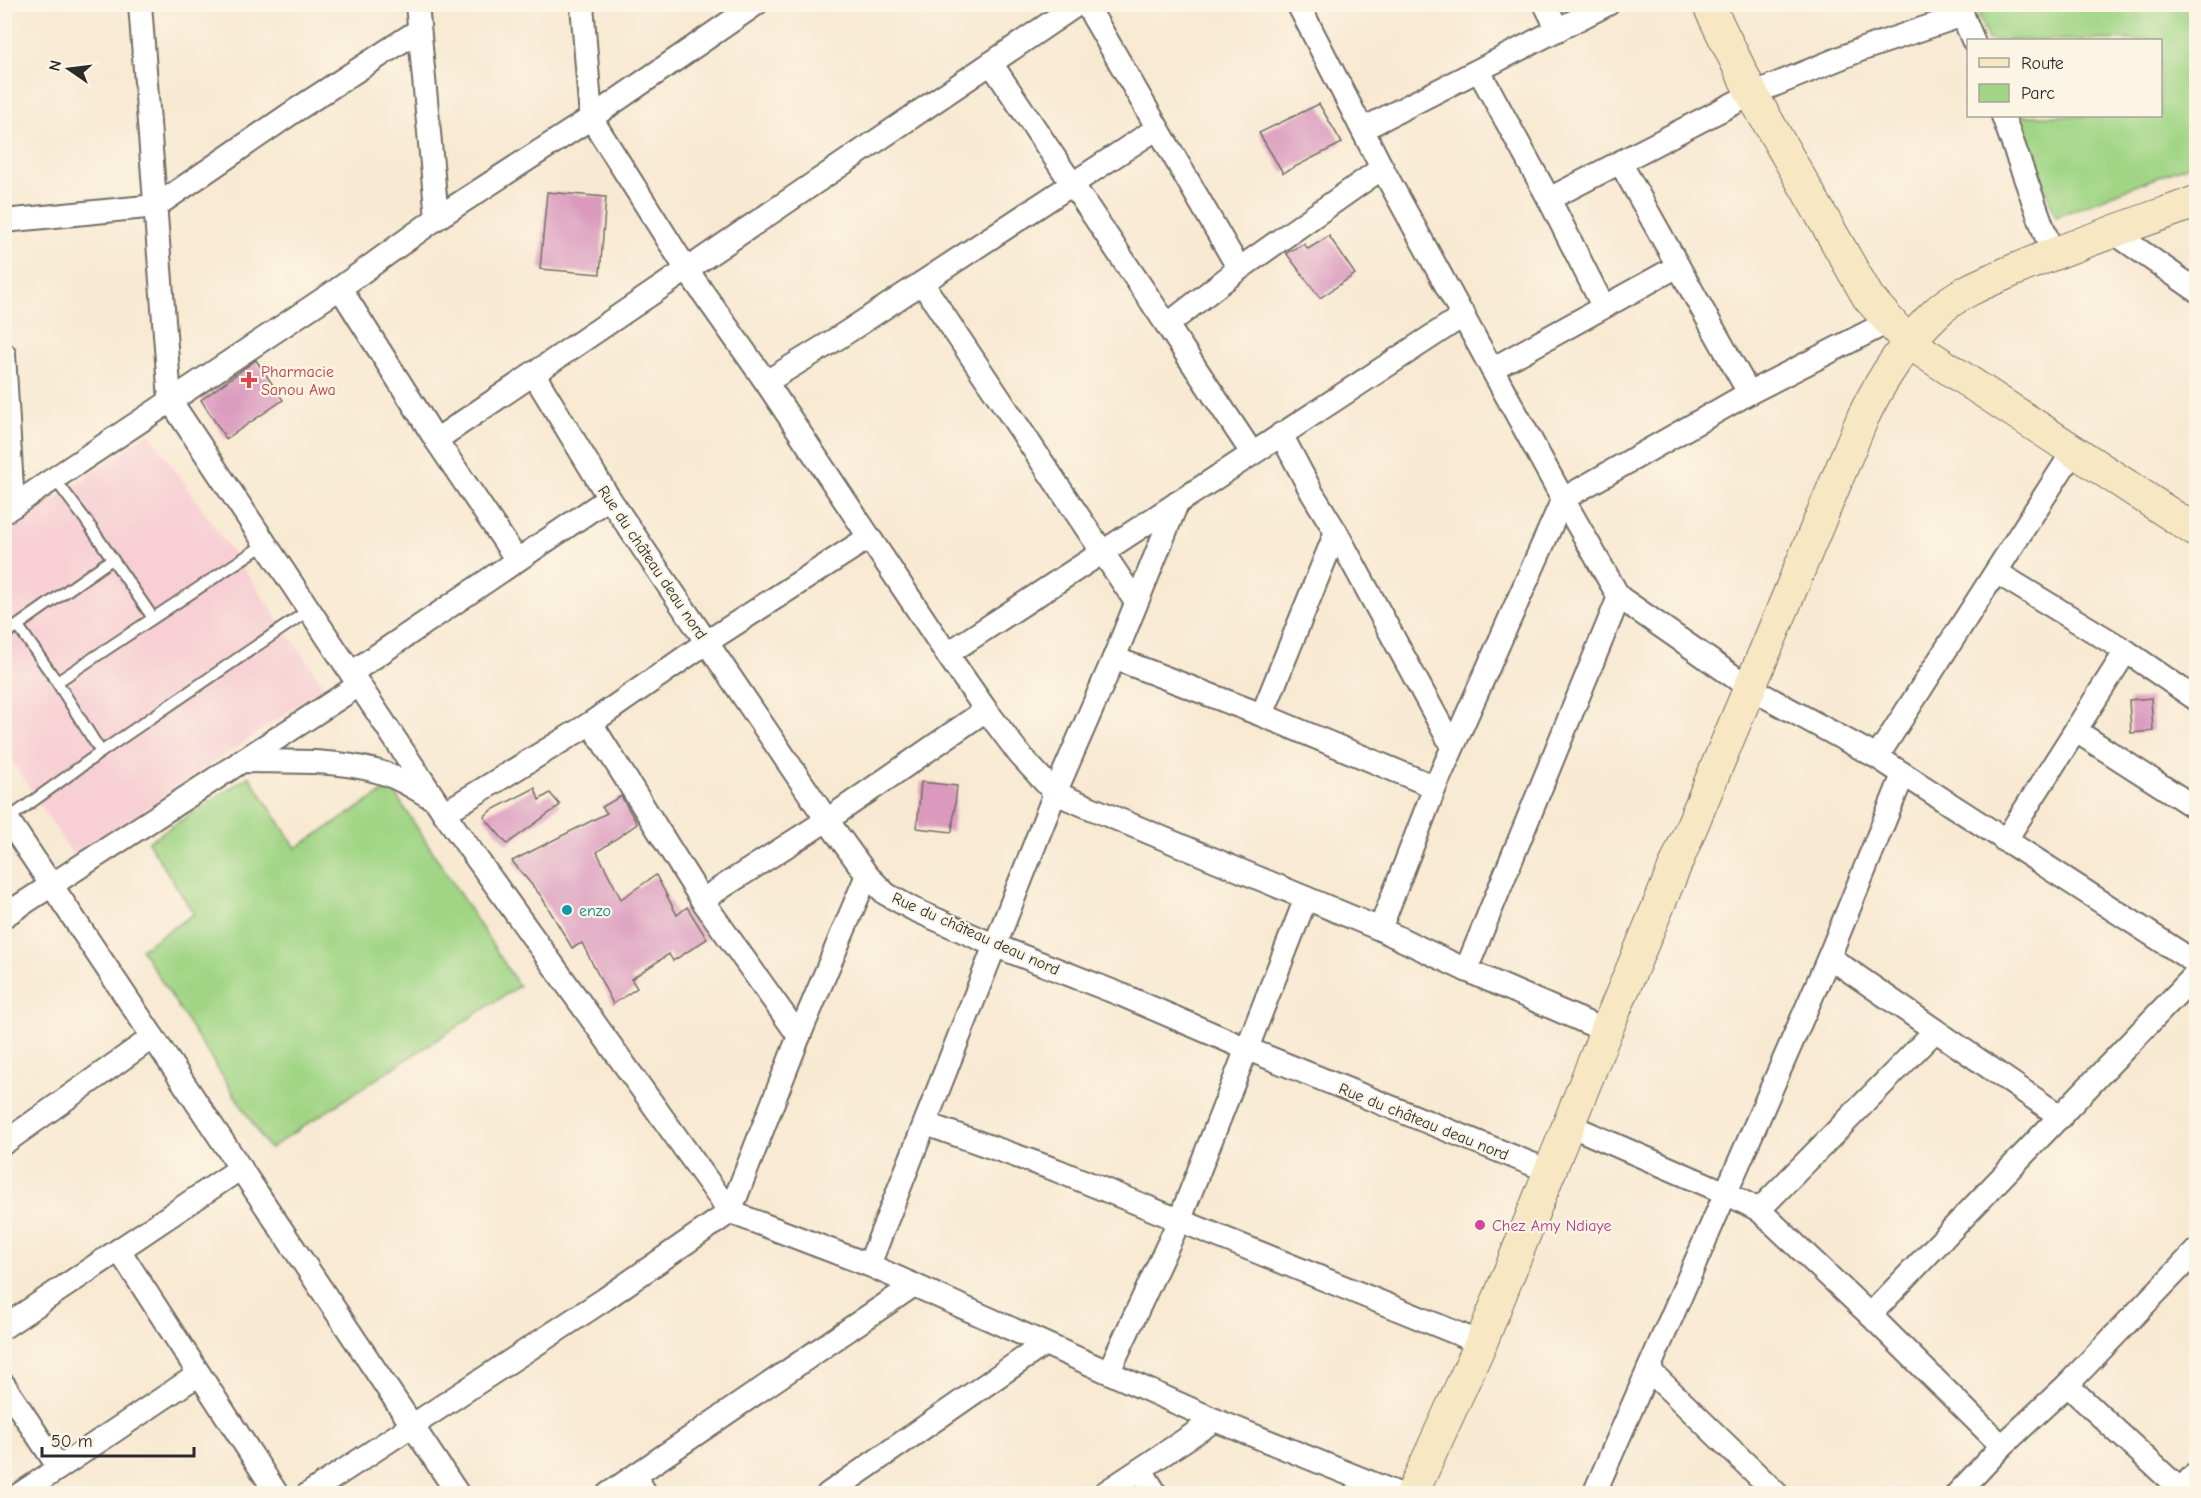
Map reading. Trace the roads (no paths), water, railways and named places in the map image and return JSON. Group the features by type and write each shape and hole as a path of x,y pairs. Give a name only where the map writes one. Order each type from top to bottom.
{"main road":[{"path":"1708,4 1752,94 1868,297 1899,332 2196,531"},
{"path":"1412,1494 1481,1343 1567,1124 1863,417 1881,381 1899,332 1938,311 1970,289 2052,253 2196,202"}],"street":[{"path":"140,4 170,400 440,807 730,1212 869,1265 1043,1345 1109,1371 1215,1420 1399,1494"},
{"path":"417,4 438,218"},
{"path":"582,4 591,118 687,270 766,382 947,654 1020,755 1055,793 1380,929 1466,970 1606,1031"},
{"path":"9,509 340,288 438,218 591,118 756,4"},
{"path":"436,440 1078,4"},
{"path":"1086,4 1156,129 1239,269"},
{"path":"1298,4 1382,168 1619,597 1750,688 1877,757 2196,963"},
{"path":"1545,4 1558,30"},
{"path":"1363,129 1608,4"},
{"path":"1549,199 1752,94 1960,10 1973,39"},
{"path":"4,221 156,206 296,110 419,30"},
{"path":"991,63 1252,453"},
{"path":"1479,71 1549,199 1603,306"},
{"path":"2003,117 2052,253"},
{"path":"766,382 922,283 1156,129"},
{"path":"1620,162 1749,393"},
{"path":"1167,325 1239,269 1382,168"},
{"path":"2113,232 2196,290"},
{"path":"1492,369 1678,266"},
{"path":"922,283 1136,602"},
{"path":"340,288 436,440 517,560"},
{"path":"947,654 1464,315"},
{"path":"1380,929 1452,746 1563,499 1749,393 1899,332"},
{"path":"4,354 9,509"},
{"name":"Rue du château deau nord","path":"533,373 609,498 827,820 867,875 886,894 913,909 996,946 1122,995 1245,1048 1549,1171"},
{"path":"1281,434 1452,746"},
{"path":"1877,757 2074,450"},
{"path":"4,916 241,761 517,560 609,498"},
{"path":"869,1265 1055,793 1114,658 1177,503"},
{"path":"1262,715 1336,532"},
{"path":"440,807 591,723 707,642 868,538"},
{"path":"1996,572 2126,651 2196,699"},
{"path":"1466,970 1619,597"},
{"path":"2005,841 2126,651"},
{"path":"1114,658 1262,715 1435,787"},
{"path":"702,900 827,820 986,710"},
{"path":"591,723 702,900 799,1036"},
{"path":"2076,731 2196,808"},
{"path":"241,761 322,763 376,771 405,782 440,807"},
{"path":"1594,1494 1829,957 1903,775"},
{"path":"6,817 458,1494"},
{"path":"308,1494 605,1299 730,1212 799,1036 867,875"},
{"path":"1109,1371 1180,1219 1245,1048 1306,898"},
{"path":"1829,957 2061,1117"},
{"path":"1870,1315 2196,974"},
{"path":"1759,1210 1935,1031"},
{"path":"4,1143 153,1037"},
{"path":"926,1124 1056,1170 1481,1343"},
{"path":"1567,1124 1726,1193 1759,1210 1870,1315 2002,1446"},
{"path":"4,1327 241,1168"},
{"path":"119,1250 277,1494"},
{"path":"1957,1494 2002,1446 2067,1385 2196,1251"},
{"path":"608,1494 640,1485 914,1285"},
{"path":"828,1494 1043,1345"},
{"path":"1648,1370 1777,1494"},
{"path":"20,1494 200,1374"},
{"path":"4,1385 59,1468"},
{"path":"2067,1385 2185,1487"},
{"path":"1103,1494 1215,1420"},
{"path":"1141,1470 1156,1494"}],"lane":[{"path":"54,478 153,618"},
{"path":"57,682 265,544"},
{"path":"4,635 112,559"},
{"path":"6,817 309,610"},
{"path":"18,626 101,752"}],"place":[{"name":"Pharmacie Sanou Awa","path":"249,380"},
{"name":"enzo","path":"567,910"},
{"name":"Chez Amy Ndiaye","path":"1480,1225"}]}
